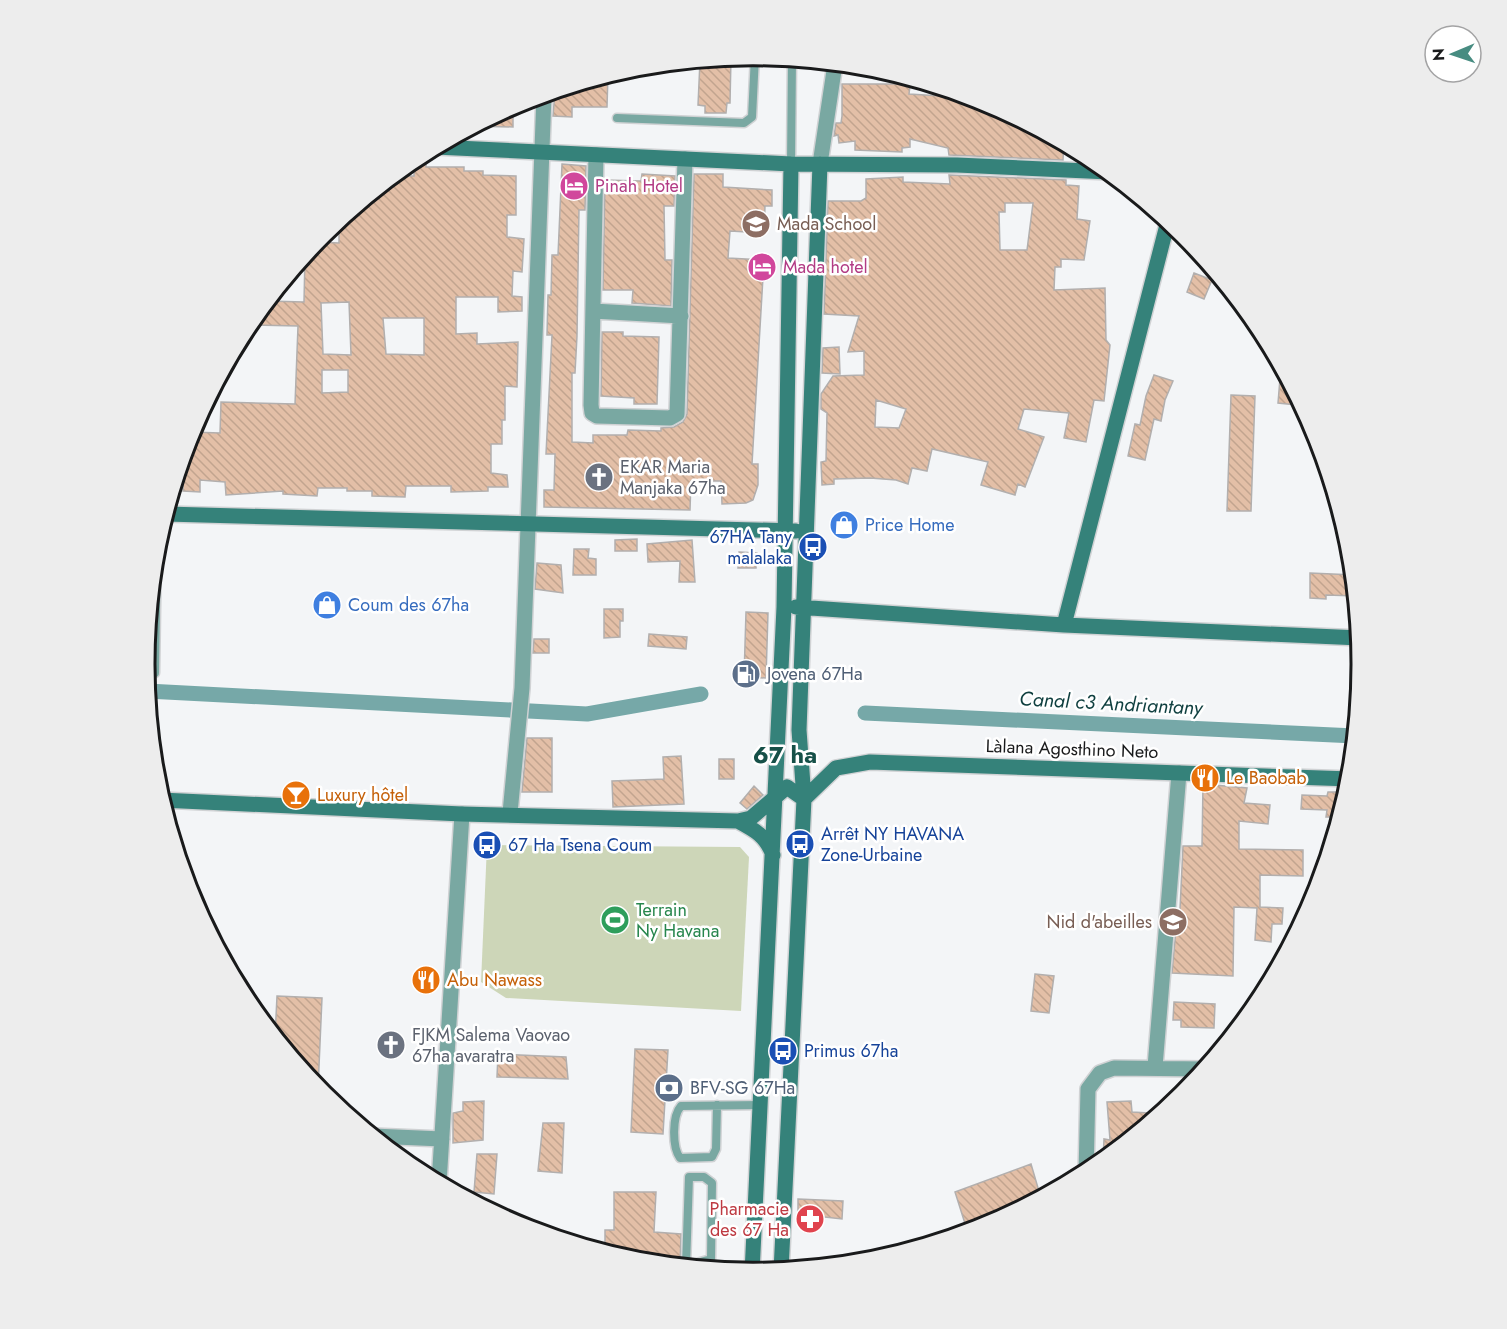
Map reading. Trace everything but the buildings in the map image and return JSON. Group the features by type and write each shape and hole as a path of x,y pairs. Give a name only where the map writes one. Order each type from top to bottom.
{"main road":[{"path":"452,147 543,150 791,164 957,165 1092,171"},
{"path":"753,1263 784,607 791,164"},
{"path":"781,1262 804,799 799,730 820,164"},
{"path":"1064,625 1166,231"},
{"path":"174,514 808,531"},
{"path":"784,607 1064,625 1351,638"},
{"name":"Làlana Agosthino Neto","path":"804,799 836,768 870,762 1340,779"},
{"path":"171,800 462,814 510,813 738,821 751,818 787,787 804,799"},
{"path":"738,821 757,831 768,841 773,855"}],"street":[{"path":"820,164 834,71"},
{"path":"510,813 522,688 544,104"},
{"path":"596,154 591,405 592,413 597,416 675,416 681,316 685,159"},
{"path":"593,311 681,316"},
{"path":"1155,1067 1179,772"},
{"path":"440,1174 462,814"},
{"path":"1086,1162 1088,1089 1100,1074 1114,1068 1194,1069"},
{"path":"386,1137 442,1139"}],"lane":[{"path":"617,118 744,123 752,117 754,66"},
{"path":"791,164 792,67"},
{"path":"717,1105 716,1149 712,1157 680,1158 675,1152 676,1112 681,1106 717,1105 761,1105"},
{"path":"686,1259 689,1177 704,1177 712,1183 711,1259 704,1261"}],"green space":[{"name":"Terrain Ny Havana","path":"487,845 740,847 749,857 741,1011 506,998 481,982"}],"waterway":[{"path":"156,691 587,714 701,694"},
{"name":"Canal c3 Andriantany","path":"865,713 1348,736"}],"place":[{"name":"Pinah Hotel","path":"574,186"},
{"name":"Mada School","path":"756,224"},
{"name":"Mada hotel","path":"762,267"},
{"name":"EKAR Maria Manjaka 67ha","path":"599,477"},
{"name":"Price Home","path":"844,525"},
{"name":"67HA Tany malalaka","path":"813,547"},
{"name":"Coum des 67ha","path":"327,605"},
{"name":"Jovena 67Ha","path":"746,674"},
{"name":"Le Baobab","path":"1205,778"},
{"name":"Luxury hôtel","path":"296,795"},
{"name":"Arrêt NY HAVANA Zone-Urbaine","path":"800,844"},
{"name":"67 Ha Tsena Coum","path":"487,845"},
{"name":"Terrain Ny Havana","path":"615,920"},
{"name":"Nid d'abeilles","path":"1173,922"},
{"name":"Abu Nawass","path":"426,980"},
{"name":"FJKM Salema Vaovao 67ha avaratra","path":"391,1045"},
{"name":"Primus 67ha","path":"783,1051"},
{"name":"BFV-SG 67Ha","path":"669,1088"},
{"name":"Pharmacie des 67 Ha","path":"810,1219"}],"district":[{"name":"67 ha","path":"785,755"}]}
